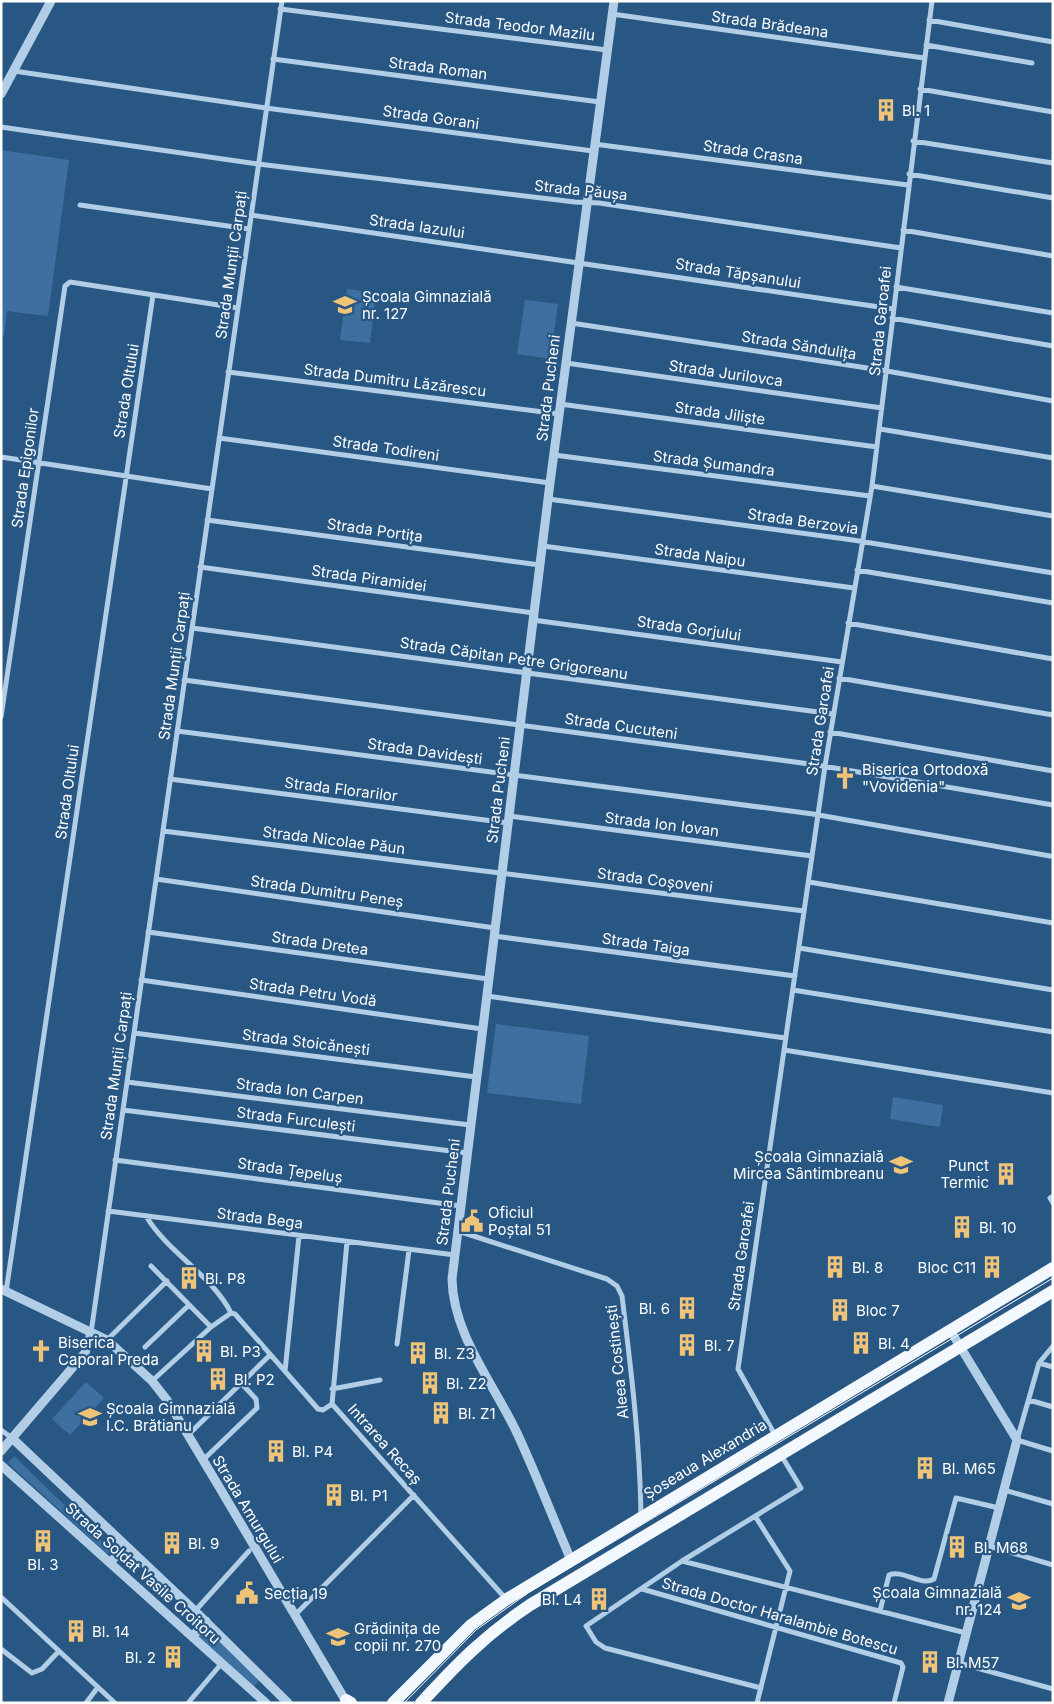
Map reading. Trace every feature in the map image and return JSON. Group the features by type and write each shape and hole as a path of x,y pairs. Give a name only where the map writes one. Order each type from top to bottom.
{"main road":[{"name":"Șoseaua Alexandria","path":"393,1703 472,1625 506,1599 1053,1268"},
{"path":"421,1703 475,1646 499,1625 557,1588 1053,1291"}],"street":[{"path":"1,94 51,1"},
{"name":"Strada Munții Carpați","path":"91,1333 282,1"},
{"name":"Strada Pucheni","path":"570,1560 518,1434 463,1327 452,1289 454,1255 533,616 614,1"},
{"name":"Strada Garoafei","path":"775,1436 738,1369 830,732 872,486 913,141 932,1"},
{"name":"Strada Teodor Mazilu","path":"280,9 607,50"},
{"name":"Strada Brădeana","path":"612,14 924,58"},
{"path":"929,20 1053,42"},
{"path":"926,45 1032,63"},
{"name":"Strada Roman","path":"273,59 600,102"},
{"name":"Strada Gorani","path":"14,71 266,108 594,148"},
{"path":"920,90 1053,112"},
{"name":"Strada Păușa","path":"1,127 258,164 586,203 609,204 901,248"},
{"path":"913,141 1053,163"},
{"name":"Strada Crasna","path":"594,148 908,185"},
{"path":"909,174 1053,198"},
{"path":"80,205 249,229"},
{"name":"Strada Iazului","path":"251,215 579,262"},
{"path":"903,230 1053,256"},
{"name":"Strada Tăpșanului","path":"579,262 893,309"},
{"name":"Strada Epigonilor","path":"1,717 65,286 68,283 153,295"},
{"path":"896,287 1053,313"},
{"path":"153,295 238,308"},
{"name":"Strada Oltului","path":"4,1291 153,295"},
{"path":"892,318 1053,346"},
{"name":"Strada Săndulița","path":"571,323 886,371 1053,400"},
{"name":"Strada Jurilovca","path":"566,363 882,408"},
{"name":"Strada Dumitru Lăzărescu","path":"228,372 559,414"},
{"name":"Strada Jiliște","path":"560,404 877,447"},
{"path":"880,429 1053,458"},
{"name":"Strada Todireni","path":"219,438 550,483"},
{"name":"Strada Șumandra","path":"554,455 870,496"},
{"path":"1,457 212,489"},
{"path":"872,486 1053,516"},
{"name":"Strada Berzovia","path":"548,499 862,542 1053,573"},
{"name":"Strada Portița","path":"207,520 540,564"},
{"name":"Strada Naipu","path":"542,546 854,588"},
{"name":"Strada Piramidei","path":"200,567 533,616"},
{"path":"857,570 1053,603"},
{"name":"Strada Gorjului","path":"533,616 842,662"},
{"path":"848,623 1053,659"},
{"name":"Strada Căpitan Petre Grigoreanu","path":"192,628 833,714"},
{"path":"839,678 1053,714"},
{"name":"Strada Cucuteni","path":"184,680 825,766 1053,805"},
{"name":"Strada Davidești","path":"177,731 818,816 1050,856"},
{"path":"830,732 1053,771"},
{"name":"Strada Florarilor","path":"170,779 509,820"},
{"name":"Strada Ion Iovan","path":"509,820 812,856"},
{"name":"Strada Nicolae Păun","path":"163,831 502,874"},
{"name":"Strada Coșoveni","path":"502,874 804,911"},
{"name":"Strada Dumitru Peneș","path":"156,879 494,932"},
{"path":"809,882 1053,922"},
{"name":"Strada Dretea","path":"148,932 488,979"},
{"name":"Strada Taiga","path":"494,932 795,976"},
{"path":"799,948 1053,990"},
{"name":"Strada Petru Vodă","path":"141,980 482,1029"},
{"path":"793,990 1053,1032"},
{"path":"486,996 785,1038"},
{"name":"Strada Stoicănești","path":"134,1032 476,1077"},
{"path":"784,1050 1053,1093"},
{"name":"Strada Ion Carpen","path":"127,1082 470,1125"},
{"name":"Strada Furculești","path":"122,1110 467,1153"},
{"name":"Strada Țepeluș","path":"115,1160 460,1206"},
{"path":"1053,1196 1050,1198 1053,1203"},
{"name":"Strada Bega","path":"108,1211 454,1255"},
{"path":"146,1216 155,1230 198,1273 231,1313 235,1314 318,1409 323,1410 332,1404"},
{"name":"Aleea Costinești","path":"458,1231 607,1279 619,1289 622,1296 635,1407 641,1516"},
{"path":"285,1371 299,1236"},
{"name":"Intrarea Recaș","path":"347,1242 332,1404 506,1599"},
{"path":"397,1344 409,1250"},
{"path":"151,1266 211,1327"},
{"path":"107,1340 167,1281"},
{"name":"Strada Amurgului","path":"4,1291 107,1340 152,1381 204,1460 346,1702"},
{"path":"145,1347 189,1304"},
{"path":"152,1381 211,1327 231,1313"},
{"path":"950,1330 1017,1440 1053,1451"},
{"path":"1,1451 85,1353 91,1333"},
{"path":"948,1703 1039,1363 1053,1346"},
{"path":"188,1435 270,1355"},
{"path":"1039,1363 1053,1367"},
{"path":"332,1389 380,1380"},
{"path":"204,1460 257,1408 256,1399 241,1383"},
{"path":"1029,1400 1053,1407"},
{"name":"Strada Soldat Vasile Croitoru","path":"1,1430 12,1438 206,1621 288,1703"},
{"path":"761,1688 605,1648 596,1642 586,1626 682,1561 801,1488 780,1454"},
{"name":"Strada Soldat Vasile Croitoru","path":"1,1465 266,1703"},
{"path":"1004,1490 1053,1504"},
{"path":"294,1616 414,1496"},
{"path":"880,1611 889,1575 895,1573 928,1582 934,1579 956,1498 999,1508"},
{"path":"755,1516 788,1566 790,1578 758,1703"},
{"path":"110,1562 125,1545"},
{"path":"989,1546 1053,1564"},
{"path":"195,1611 250,1551"},
{"path":"682,1561 966,1633"},
{"name":"Strada Doctor Haralambie Botescu","path":"642,1589 901,1663 903,1667 894,1703"},
{"path":"1,1597 115,1703"},
{"path":"193,1636 206,1621"},
{"path":"1,1649 32,1673 42,1669 59,1651"},
{"path":"958,1662 1053,1689"},
{"path":"188,1703 222,1663"},
{"path":"252,1691 264,1679"},
{"path":"86,1703 98,1688"}],"shaded area":[{"path":"1,150 69,160 48,316 7,311 4,336 1,336"},
{"path":"347,289 376,293 370,343 340,340"},
{"path":"525,300 558,304 550,359 517,354"},
{"path":"496,1024 589,1036 581,1104 487,1093"},
{"path":"893,1097 943,1105 940,1127 890,1119"},
{"path":"86,1382 104,1398 70,1435 52,1419"},
{"path":"14,1456 111,1550 108,1554 8,1463"},
{"path":"205,1626 260,1680 253,1687 197,1635"}],"tram line":[{"path":"404,1703 476,1630 528,1593 1053,1278"}],"place":[{"name":"Bl. 1","path":"886,110"},
{"name":"Școala Gimnazială nr. 127","path":"345,305"},
{"name":"Biserica Ortodoxă \"Vovidenia\"","path":"845,778"},
{"name":"Școala Gimnazială Mircea Sântimbreanu","path":"901,1165"},
{"name":"Punct Termic","path":"1006,1174"},
{"name":"Oficiul Poștal 51","path":"472,1221"},
{"name":"Bl. 10","path":"962,1227"},
{"name":"Bl. 8","path":"835,1267"},
{"name":"Bloc C11","path":"992,1267"},
{"name":"Bl. P8","path":"189,1278"},
{"name":"Bl. 6","path":"687,1308"},
{"name":"Bloc 7","path":"840,1310"},
{"name":"Bl. 4","path":"861,1343"},
{"name":"Bl. 7","path":"687,1345"},
{"name":"Biserica Caporal Preda","path":"41,1351"},
{"name":"Bl. P3","path":"204,1351"},
{"name":"Bl. Z3","path":"418,1353"},
{"name":"Bl. P2","path":"218,1379"},
{"name":"Bl. Z2","path":"430,1383"},
{"name":"Bl. Z1","path":"441,1413"},
{"name":"Școala Gimnazială I.C. Brătianu","path":"90,1417"},
{"name":"Bl. P4","path":"276,1451"},
{"name":"Bl. M65","path":"925,1468"},
{"name":"Bl. P1","path":"334,1495"},
{"name":"Bl. 3","path":"43,1541"},
{"name":"Bl. 9","path":"172,1543"},
{"name":"Bl. M68","path":"957,1547"},
{"name":"Secția 19","path":"247,1593"},
{"name":"Bl. L4","path":"599,1599"},
{"name":"Școala Gimnazială nr. 124","path":"1019,1601"},
{"name":"Bl. 14","path":"76,1631"},
{"name":"Grădinița de copii nr. 270","path":"338,1637"},
{"name":"Bl. 2","path":"173,1657"},
{"name":"Bl. M57","path":"930,1662"}]}
